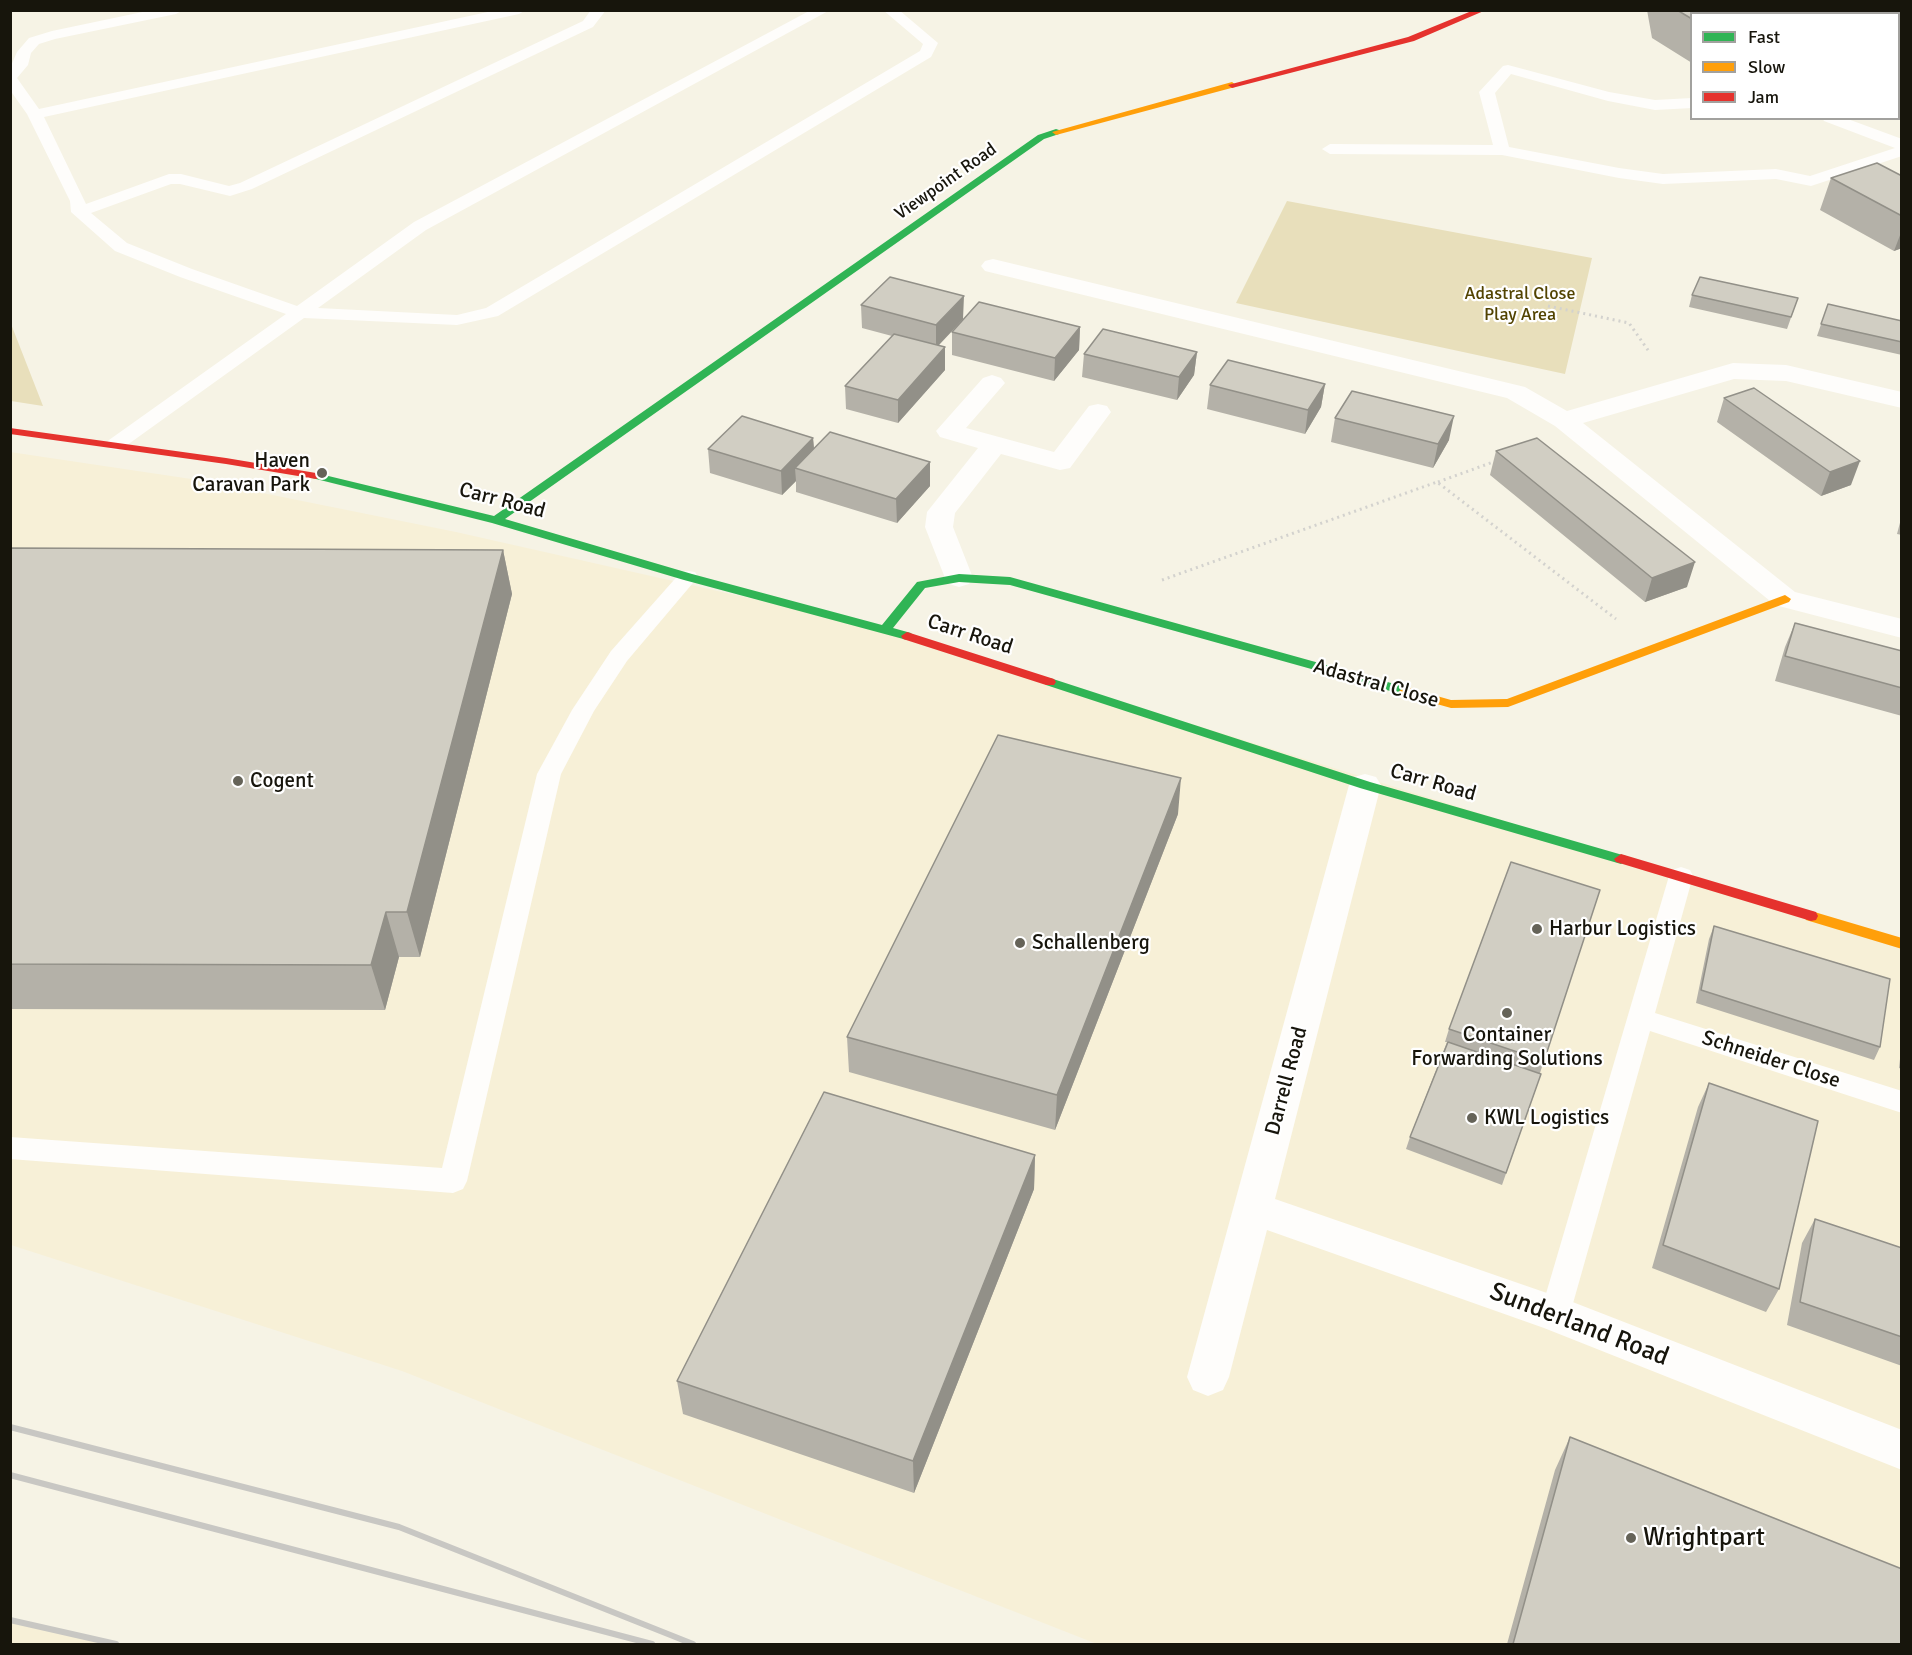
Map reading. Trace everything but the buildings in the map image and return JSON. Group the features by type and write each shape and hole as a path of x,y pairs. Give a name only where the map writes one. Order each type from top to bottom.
{"street":[{"name":"Viewpoint Road","path":"496,520 1041,137 1069,127 1411,39 1482,10"},
{"path":"993,266 1516,392 1564,420 1785,599 1902,630"},
{"path":"1564,420 1733,371 1786,373 1902,400"},
{"path":"992,383 949,431 1060,462 1098,412"},
{"name":"Carr Road","path":"10,430 116,444 338,480 496,520 688,577 886,629 1365,785 1681,876 1902,944"},
{"path":"959,578 939,527 941,512 995,444"},
{"name":"Adastral Close","path":"886,629 921,585 959,578 1010,581 1451,704 1508,703 1785,599"},
{"name":"Darrell Road","path":"1208,1377 1365,785"},
{"name":"Sunderland Road","path":"1253,1208 1555,1314 1902,1450"}],"lane":[{"path":"176,10 52,35 34,41 24,52 21,65 10,78 35,114 78,201 79,212 121,247 186,273 298,312 457,320 492,312 926,54 931,43 891,10"},
{"path":"35,114 477,15 519,10"},
{"path":"79,212 169,179 181,179 216,189 230,190 246,186 588,24 599,10"},
{"path":"116,444 420,226 823,10"},
{"path":"1502,150 1486,92 1508,69 1655,105 1690,103"},
{"path":"1834,120 1902,145"},
{"path":"1330,149 1502,150 1619,173 1663,179 1776,174 1811,180 1902,151"},
{"path":"10,1148 453,1181 549,774 583,710 619,656 688,577"},
{"path":"1555,1314 1681,876"},
{"name":"Schneider Close","path":"1640,1018 1902,1102"}],"path":[{"path":"1548,306 1629,323 1674,388"},
{"path":"1092,605 1503,459"},
{"path":"1437,482 1654,648"}],"shaded area":[{"path":"10,452 198,480 456,532 886,629 1901,944 1901,1644 1097,1644 402,1371 11,1245"},
{"path":"11,1620 116,1644 11,1644"}],"green space":[{"name":"Adastral Close Play Area","path":"1287,201 1592,258 1565,374 1236,303"},
{"path":"11,324 43,406 11,401"}],"railway":[{"path":"10,1427 399,1527 693,1644"},
{"path":"10,1475 652,1644"},
{"path":"10,1620 116,1644"}],"traffic: fast":[{"path":"496,520 1041,137 1056,132"},
{"path":"316,476 496,520 688,577 907,636"},
{"path":"886,629 921,585 959,578 1010,581 1405,691"},
{"path":"1050,682 1365,785 1621,859"}],"traffic: slow":[{"path":"1056,132 1232,85"},
{"path":"1405,691 1451,704 1508,703 1785,599"},
{"path":"1811,916 1902,944"}],"traffic: jam":[{"path":"1232,85 1411,39 1482,10"},
{"path":"10,431 316,476"},
{"path":"907,636 1050,682"},
{"path":"1621,859 1811,916"}],"place":[{"name":"Haven Caravan Park","path":"322,473"},
{"name":"Cogent","path":"238,781"},
{"name":"Harbur Logistics","path":"1537,929"},
{"name":"Schallenberg","path":"1020,943"},
{"name":"Container Forwarding Solutions","path":"1507,1013"},
{"name":"KWL Logistics","path":"1472,1118"},
{"name":"Wrightpart","path":"1631,1538"}]}
